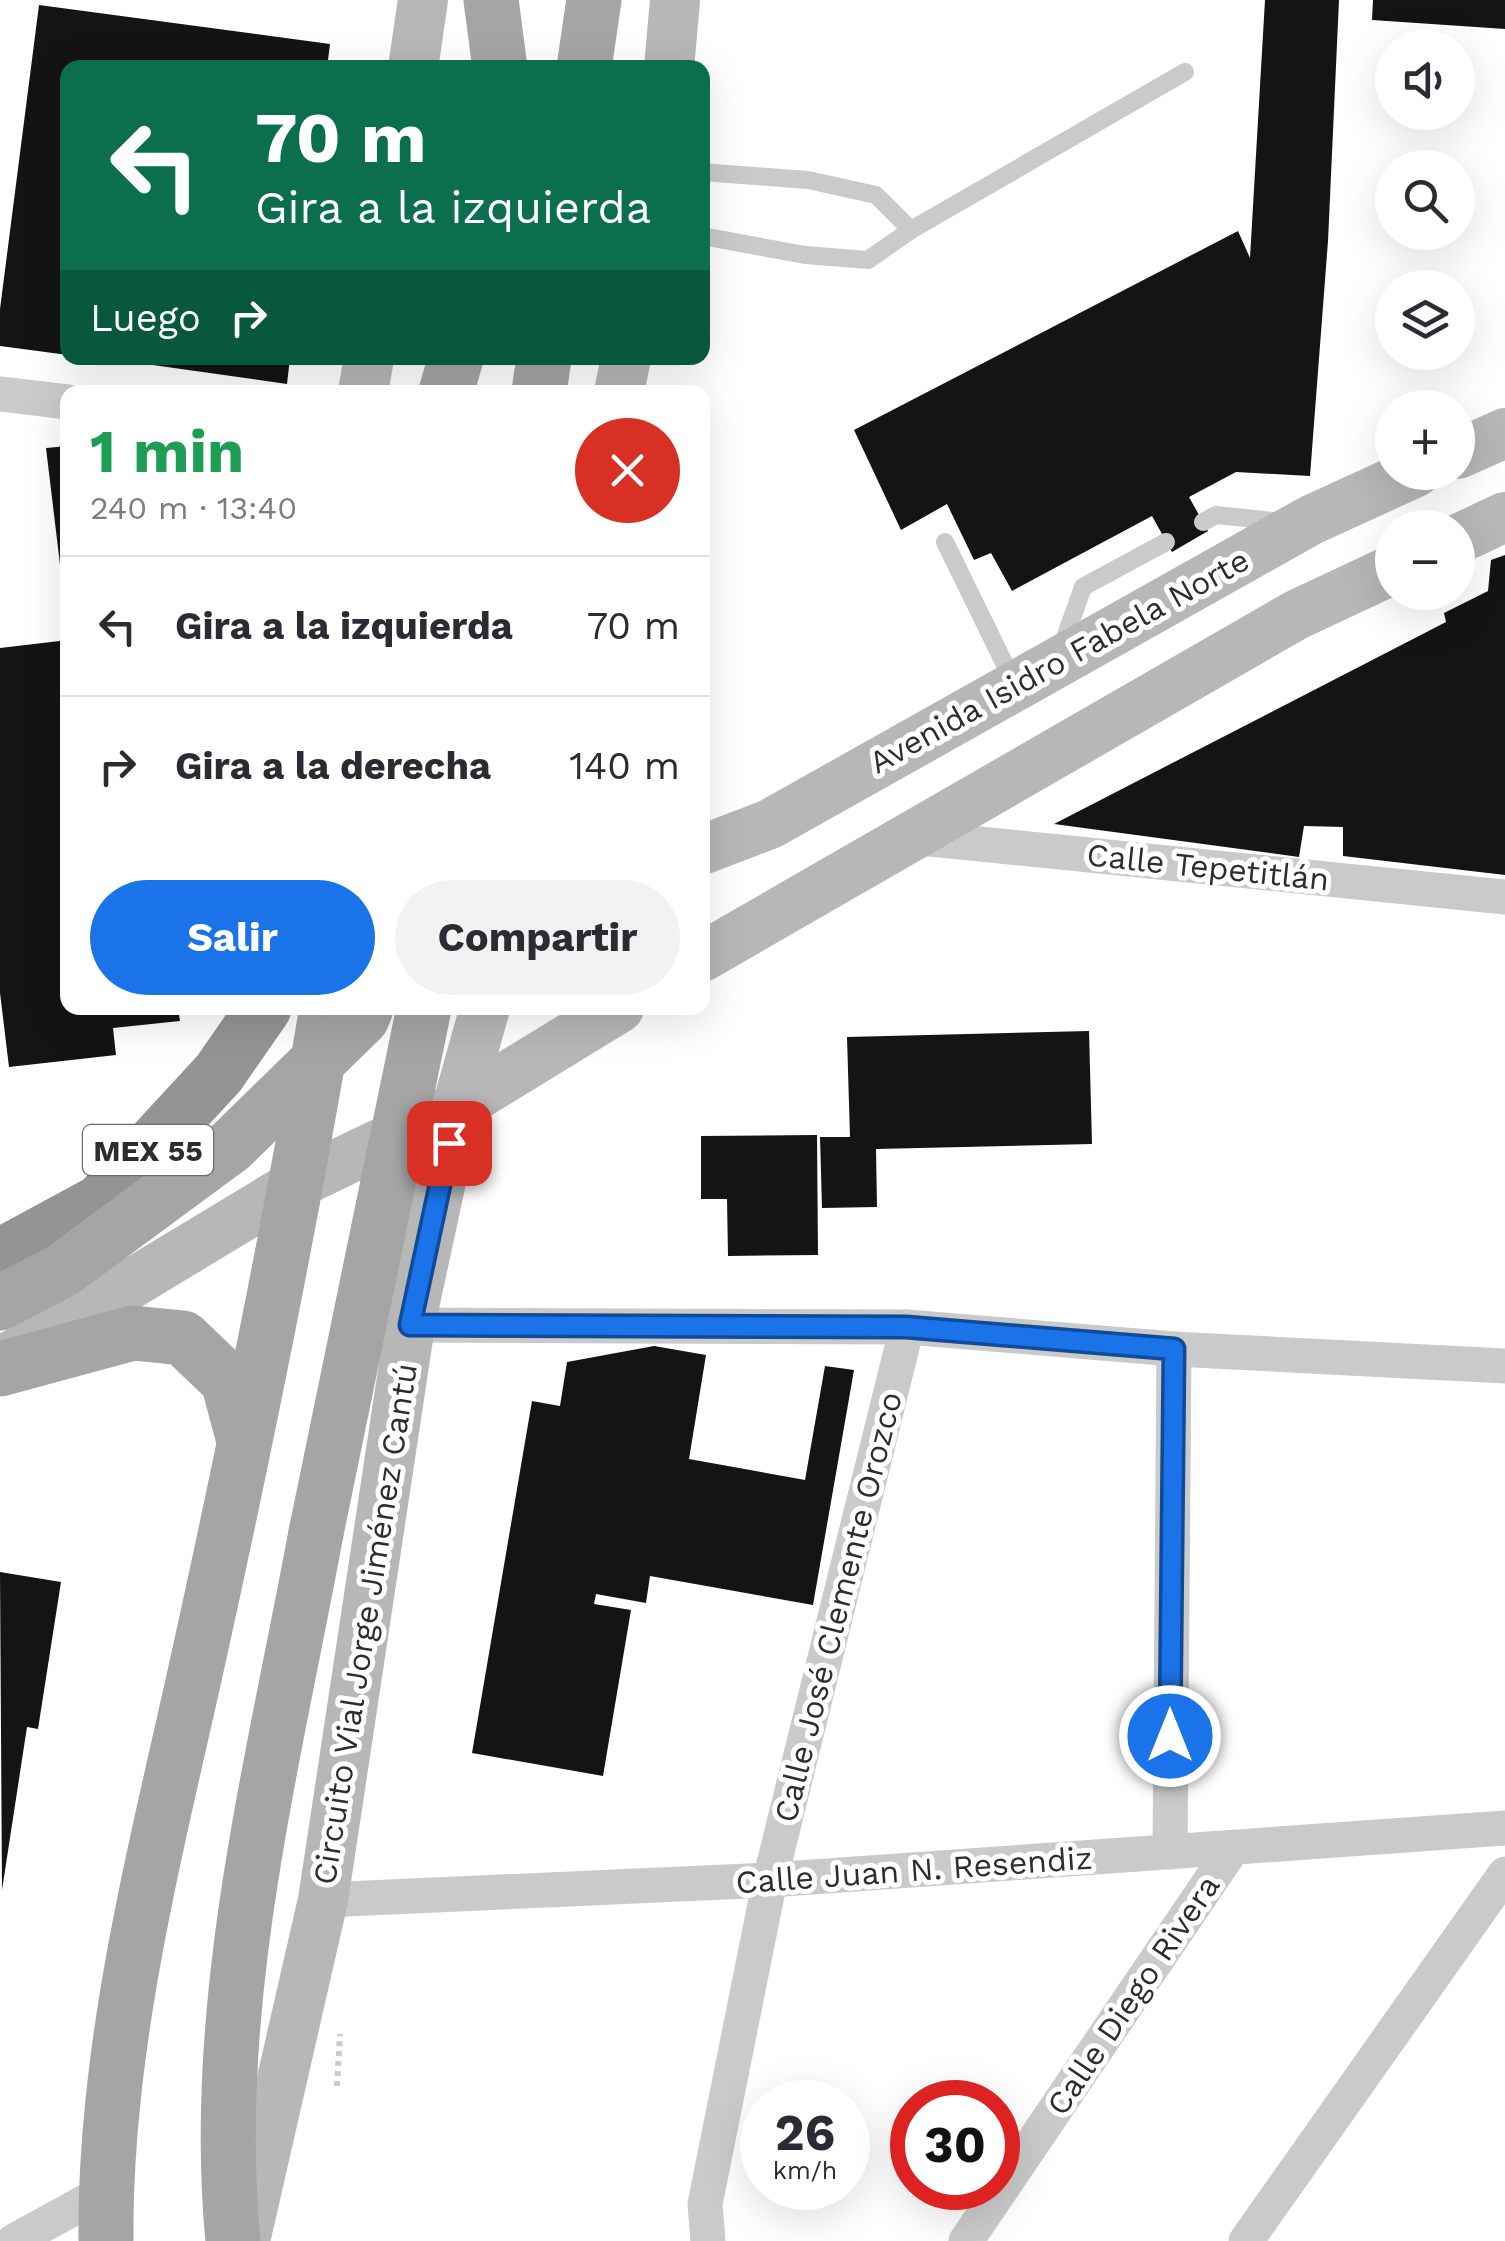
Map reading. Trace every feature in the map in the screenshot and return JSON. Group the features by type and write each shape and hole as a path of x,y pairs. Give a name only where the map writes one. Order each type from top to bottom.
{"highway":[{"name":"MEX 55","path":"0,1256 100,1202 219,1073 259,1015"}],"main road":[{"path":"413,60 423,0"},
{"path":"491,0 499,60"},
{"path":"516,60 518,0"},
{"path":"585,60 594,0"},
{"path":"669,60 675,0"},
{"path":"1475,446 1505,432"},
{"name":"Avenida Isidro Fabela Norte","path":"710,847 770,824 1304,524 1377,490"},
{"path":"1475,531 1505,516"},
{"path":"710,951 1296,615 1375,578"},
{"path":"710,812 770,824"},
{"path":"219,1073 231,1015"},
{"path":"106,2216 112,2113 144,1906 245,1446 298,1183 327,1015"},
{"path":"0,1302 63,1270 231,1146 363,1015"},
{"name":"Circuito Vial Jorge Jiménez Cantú","path":"233,2241 226,2162 239,1952 316,1533 423,1015"},
{"name":"Circuito Vial Jorge Jiménez Cantú","path":"245,2241 323,1900 410,1325 457,1107 483,1015"},
{"path":"0,1366 298,1183 457,1107 608,1015"},
{"path":"0,1366 133,1333 183,1338 228,1381 245,1446"}],"street":[{"path":"0,394 60,401"},
{"name":"Calle Tepetitlán","path":"911,838 1505,897"},
{"path":"410,1325 906,1327 1174,1349 1505,1366"},
{"name":"Calle José Clemente Orozco","path":"708,2241 705,2204 770,1880 906,1327"},
{"name":"Calle Diego Rivera","path":"1170,1852 1174,1349"},
{"name":"Calle Juan N. Resendiz","path":"323,1900 770,1880 1505,1828"},
{"name":"Calle Diego Rivera","path":"966,2241 1232,1849"},
{"path":"1246,2241 1505,1874"},
{"path":"14,2241 106,2216"}],"lane":[{"path":"710,237 868,260 911,230 1185,72"},
{"path":"710,173 808,180 876,195 911,230"},
{"path":"1203,522 1216,515 1304,524"},
{"path":"945,542 1036,675 1083,587 1166,542"}],"path":[{"path":"337,2086 341,2018"}],"building":[{"path":"1265,0 1339,0 1328,241 1310,476 1236,472 1189,497 1208,531 1172,552 1152,516 1012,591 991,553 974,560 947,504 901,530 854,430 1238,231 1250,258"},
{"path":"1373,0 1505,0 1505,29 1372,20"},
{"path":"39,5 330,44 328,60 60,60 60,354 0,346 0,309"},
{"path":"153,365 289,365 287,384"},
{"path":"60,447 60,564 46,448"},
{"path":"1505,555 1505,875 1343,856 1343,827 1304,826 1299,857 1054,824 1446,622 1444,613 1475,610 1475,598 1488,591 1491,560"},
{"path":"60,641 60,1015 179,1015 180,1021 113,1028 116,1055 9,1067 0,993 0,648"},
{"path":"1089,1031 1092,1144 876,1149 877,1207 822,1208 820,1137 850,1137 847,1037"},
{"path":"817,1135 818,1255 728,1256 727,1199 701,1199 701,1136"},
{"path":"654,1346 706,1355 689,1459 805,1480 825,1366 854,1370 813,1605 650,1576 646,1603 596,1594 594,1604 631,1610 603,1776 472,1753 532,1401 560,1406 567,1362"},
{"path":"0,1572 61,1582 38,1729 27,1727 2,1890"}],"route":[{"path":"449,1143 410,1325 906,1327 1174,1349 1170,1736"}]}
